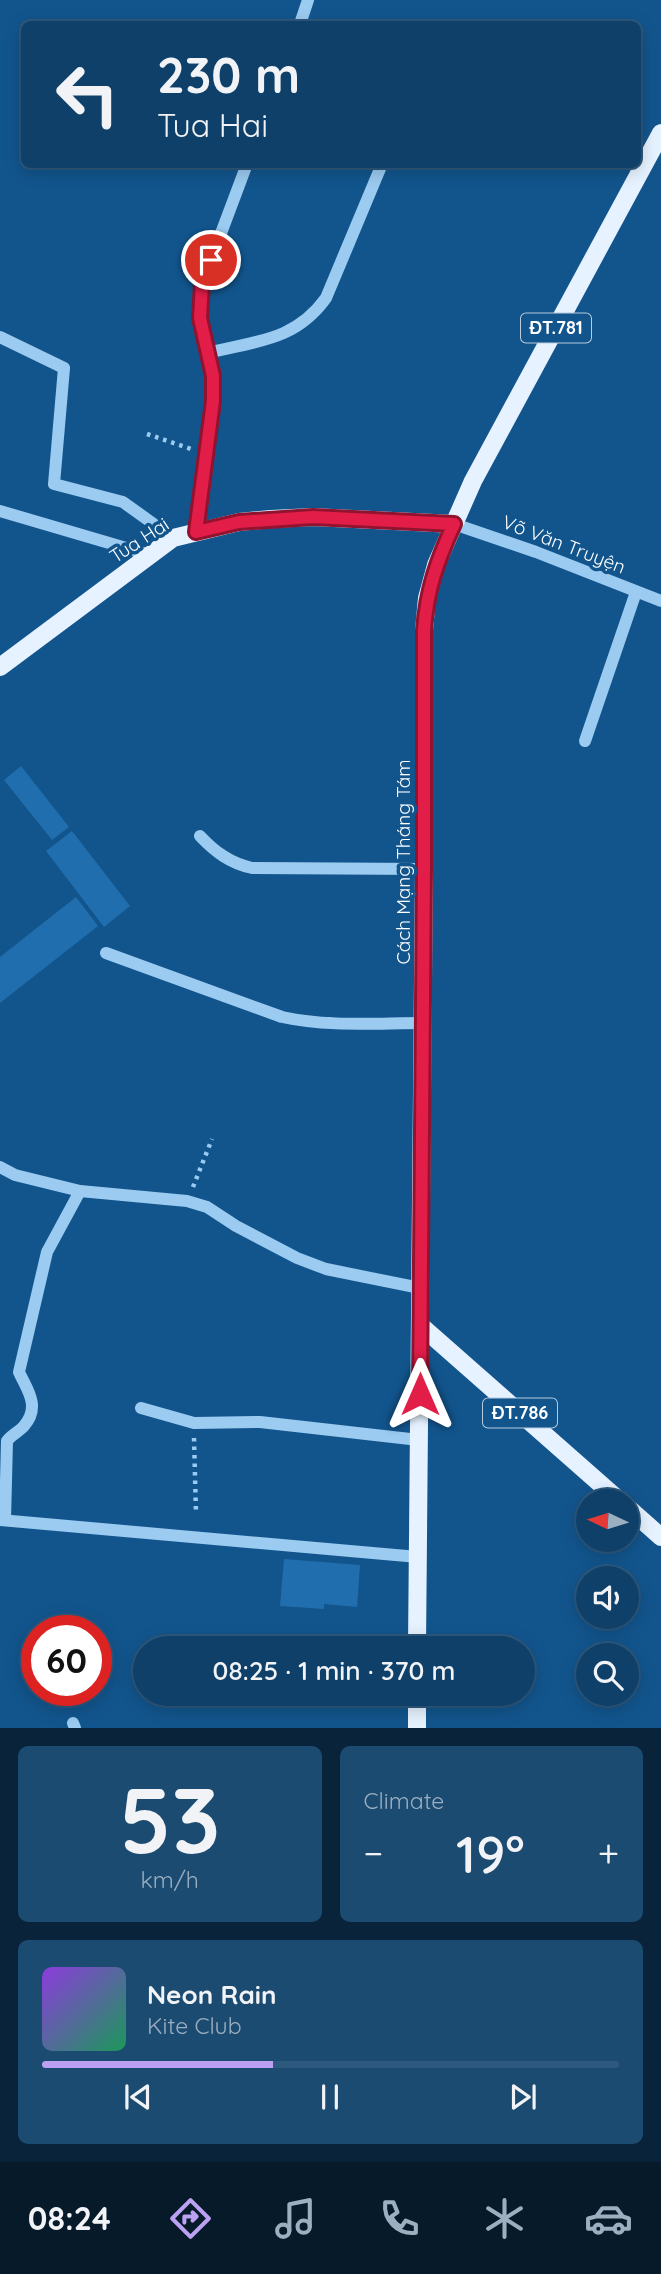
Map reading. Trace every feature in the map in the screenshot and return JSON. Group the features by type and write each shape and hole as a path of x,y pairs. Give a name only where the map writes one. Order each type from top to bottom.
{"main road":[{"name":"Cách Mạng Tháng Tám","path":"417,1636 426,609 436,565 473,481 661,133"},
{"name":"Tua Hai","path":"0,667 173,538 239,522 313,517 454,524"},
{"name":"ĐT.786","path":"420,1325 606,1489"},
{"path":"639,1518 661,1537"},
{"path":"417,1706 417,1728"}],"street":[{"path":"301,21 308,0"},
{"path":"196,532 213,401 213,376 200,318 202,284 246,168"},
{"path":"208,353 292,331 316,311 326,298 380,168"},
{"path":"0,337 64,368 54,484 123,502 173,538"},
{"path":"0,511 150,555"},
{"name":"Võ Văn Truyện","path":"454,524 536,552 661,601"},
{"path":"585,741 636,592"},
{"path":"200,836 223,857 238,865 252,868 424,869"},
{"path":"106,953 282,1017 335,1024 423,1023"},
{"path":"0,1167 15,1175 45,1184 80,1191 187,1200 207,1207 236,1226 297,1258 326,1269 420,1288"},
{"path":"80,1191 47,1252 31,1316 19,1372 29,1388 32,1403 28,1420 7,1441 2,1520 418,1557"},
{"path":"141,1408 194,1423 260,1422 419,1440"}],"path":[{"path":"147,434 205,453"},
{"path":"187,1200 212,1139"},
{"path":"194,1423 196,1514"}],"building":[{"path":"21,766 69,827 52,840 4,780"},
{"path":"72,831 130,906 104,927 46,851"},
{"path":"76,897 98,926 0,1003 0,957"},
{"path":"284,1559 360,1565 357,1607 324,1604 324,1609 280,1606"}],"route":[{"path":"211,260 202,284 200,318 213,376 213,401 196,532 239,522 313,517 454,524 436,565 427,598 424,630 420,1394"}]}
